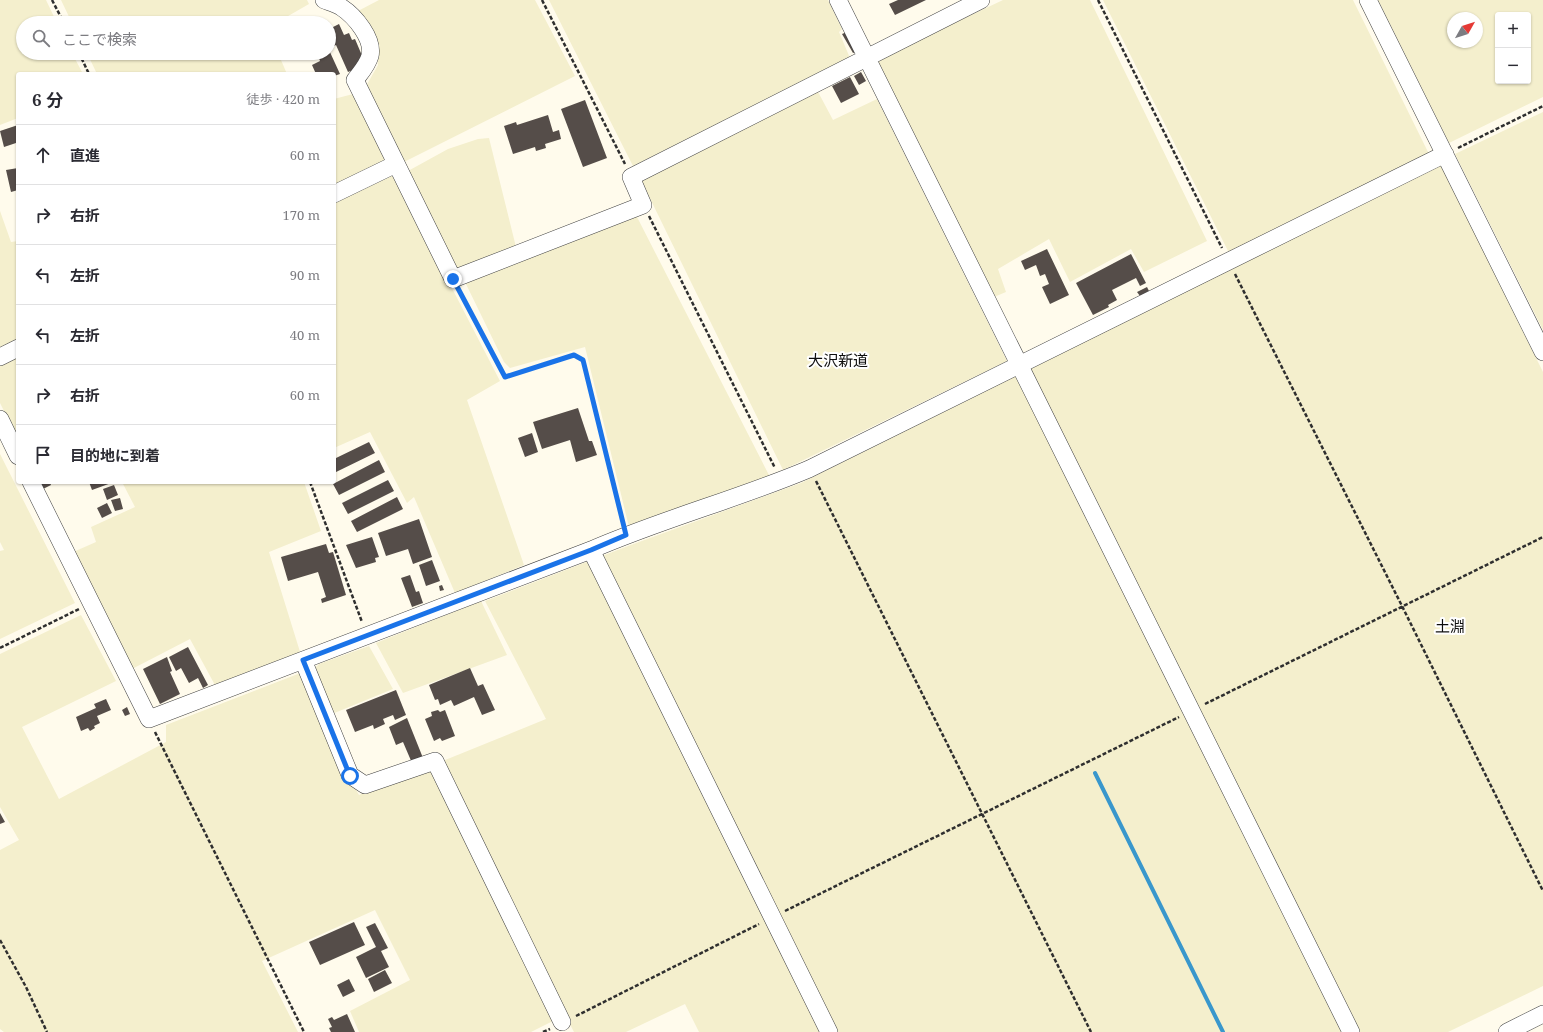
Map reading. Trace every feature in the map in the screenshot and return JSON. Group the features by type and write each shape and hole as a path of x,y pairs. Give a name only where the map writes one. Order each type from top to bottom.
{"street":[{"path":"324,0 340,6 353,18 369,40 370,55 365,69 355,80 453,279 644,205 631,176 981,0"},
{"path":"838,0 1352,1032"},
{"path":"1368,0 1543,352"},
{"path":"32,484 90,604 149,718 591,550 626,535 781,481 809,469 1020,363 1229,262 1445,154"},
{"path":"336,193 396,164"},
{"path":"0,357 16,349"},
{"path":"0,419 16,452"},
{"path":"591,550 829,1032"},
{"path":"303,660 350,776 365,785 435,761 562,1022"},
{"path":"1507,1032 1543,1014"}],"path":[{"path":"52,0 60,16"},
{"path":"542,0 631,176"},
{"path":"1098,0 1402,606 1543,892"},
{"path":"82,60 88,72"},
{"path":"1445,154 1543,106"},
{"path":"644,205 781,481"},
{"path":"453,279 505,377 574,355 583,360 626,535"},
{"path":"809,469 1091,1032"},
{"path":"311,484 367,635"},
{"path":"562,1022 1543,537"},
{"path":"0,648 90,604"},
{"path":"149,718 304,1032"},
{"path":"0,940 26,987 47,1032"}],"shaded area":[{"path":"0,0 46,0 54,16 16,16 16,60 76,60 82,72 16,72 16,119 0,125"},
{"path":"61,0 307,0 309,4 288,16 69,16"},
{"path":"379,0 535,0 575,76 402,163 365,88 378,65 375,41 358,11"},
{"path":"549,0 828,0 842,29 839,32 850,58 633,166"},
{"path":"1003,0 1090,0 1207,241 1144,272 1131,249 1070,282 1049,239 998,269 1006,292 994,297 874,61"},
{"path":"1103,0 1353,0 1429,154 1230,255"},
{"path":"1378,0 1543,0 1543,97 1449,143"},
{"path":"90,60 281,60 286,72 96,72"},
{"path":"817,90 833,120 877,99 1007,361 783,470 640,178"},
{"path":"353,94 386,158 381,165 336,186 336,98"},
{"path":"1543,112 1543,330 1455,154"},
{"path":"489,138 516,247 457,271 408,171 448,149 478,139"},
{"path":"1440,164 1543,372 1543,986 1448,1032 699,1032 685,1004 626,1032 574,1032 565,1015 531,1032 359,1032 350,1011 410,980 375,910 262,961 298,1032 4,1032 0,1029 0,850 19,840 0,807 0,654 81,615 116,681 22,727 59,799 166,742 166,725 303,672 329,741 359,795 546,719 485,601 628,546 801,483"},
{"path":"392,176 396,180 500,381 467,400 524,565 455,593 414,497 407,503 370,432 336,447 336,202"},
{"path":"0,211 11,242 16,241 16,341 0,350"},
{"path":"636,215 771,479 629,527 585,347 510,368 504,362 465,282"},
{"path":"16,356 16,435 0,403 0,364"},
{"path":"0,454 75,603 0,639 0,551 4,550 0,542"},
{"path":"123,484 305,484 321,531 269,552 301,655 216,687 190,639 132,669 71,553 96,542 91,527 135,507"},
{"path":"481,601 507,655 403,693 376,643"},
{"path":"369,646 393,689 332,714 314,669 319,664"}],"building":[{"path":"898,0 926,0 895,15 889,4"},
{"path":"339,24 344,35 349,33 352,40 355,39 366,65 348,72 336,45 336,26"},
{"path":"847,32 856,52 853,53 842,34"},
{"path":"334,60 340,74 336,75 336,72 315,72 312,65 320,61"},
{"path":"861,72 866,81 859,85 854,76"},
{"path":"850,77 859,94 841,103 832,86"},
{"path":"585,100 607,158 583,167 561,109"},
{"path":"548,115 553,132 559,130 561,139 545,144 546,148 536,151 535,147 513,154 504,126 516,122 517,125"},
{"path":"16,126 16,143 4,147 0,131"},
{"path":"16,168 16,191 11,192 6,170"},
{"path":"1047,249 1069,295 1050,304 1042,287 1049,284 1045,274 1040,276 1036,265 1025,270 1021,261"},
{"path":"1131,254 1146,283 1140,286 1136,278 1112,290 1117,300 1108,305 1109,307 1093,315 1076,283"},
{"path":"1147,287 1149,291 1140,296 1137,292"},
{"path":"578,408 589,441 592,441 597,455 576,462 570,440 542,449 533,422"},
{"path":"532,433 538,452 525,457 518,438"},
{"path":"369,442 375,453 336,472 336,458"},
{"path":"379,460 385,472 339,495 333,484 336,484 336,482"},
{"path":"388,480 394,491 348,514 342,503"},
{"path":"41,484 51,484 51,485 43,489"},
{"path":"90,484 108,484 92,490"},
{"path":"114,485 118,495 107,500 103,489"},
{"path":"397,497 403,509 357,532 351,521"},
{"path":"120,498 123,509 115,511 111,500"},
{"path":"107,503 112,513 102,518 97,508"},
{"path":"419,519 432,557 413,564 408,549 386,556 378,533"},
{"path":"372,537 379,557 375,558 376,562 356,568 346,545"},
{"path":"326,544 329,553 333,552 346,595 322,603 321,599 326,597 318,572 288,581 281,557"},
{"path":"432,560 440,581 426,586 419,565"},
{"path":"410,575 416,592 419,591 423,603 412,607 401,578"},
{"path":"442,585 444,590 440,591 439,586"},
{"path":"188,647 208,685 203,688 198,678 189,683 181,668 176,671 169,657"},
{"path":"167,657 172,671 170,672 180,694 160,704 143,669"},
{"path":"470,668 478,686 483,684 495,710 482,715 474,697 454,706 451,700 440,705 438,699 435,700 429,685"},
{"path":"396,690 406,715 395,720 393,715 383,719 385,724 374,729 373,725 355,732 346,710"},
{"path":"106,699 111,710 97,716 100,723 94,726 95,728 90,731 88,728 81,731 76,717 96,708 94,704"},
{"path":"127,707 130,714 125,716 122,710"},
{"path":"438,710 440,712 445,710 455,736 442,741 440,738 434,741 425,719 432,716 431,712"},
{"path":"407,718 423,758 412,763 403,742 396,745 389,727"},
{"path":"0,813 5,822 0,824"},
{"path":"354,922 365,945 320,965 309,942"},
{"path":"375,923 388,948 381,951 389,967 366,978 356,957 376,947 366,927"},
{"path":"385,970 392,983 374,992 368,979"},
{"path":"349,979 355,991 343,997 337,985"},
{"path":"347,1014 355,1032 331,1032 329,1028 332,1027 328,1019 332,1017 334,1020"}],"waterway":[{"path":"1095,773 1223,1032"}],"district":[{"name":"大沢新道","path":"838,360"},
{"name":"土淵","path":"1450,626"}],"route":[{"path":"350,776 303,660 591,550 626,535 583,360 574,355 505,377 453,279"}]}
